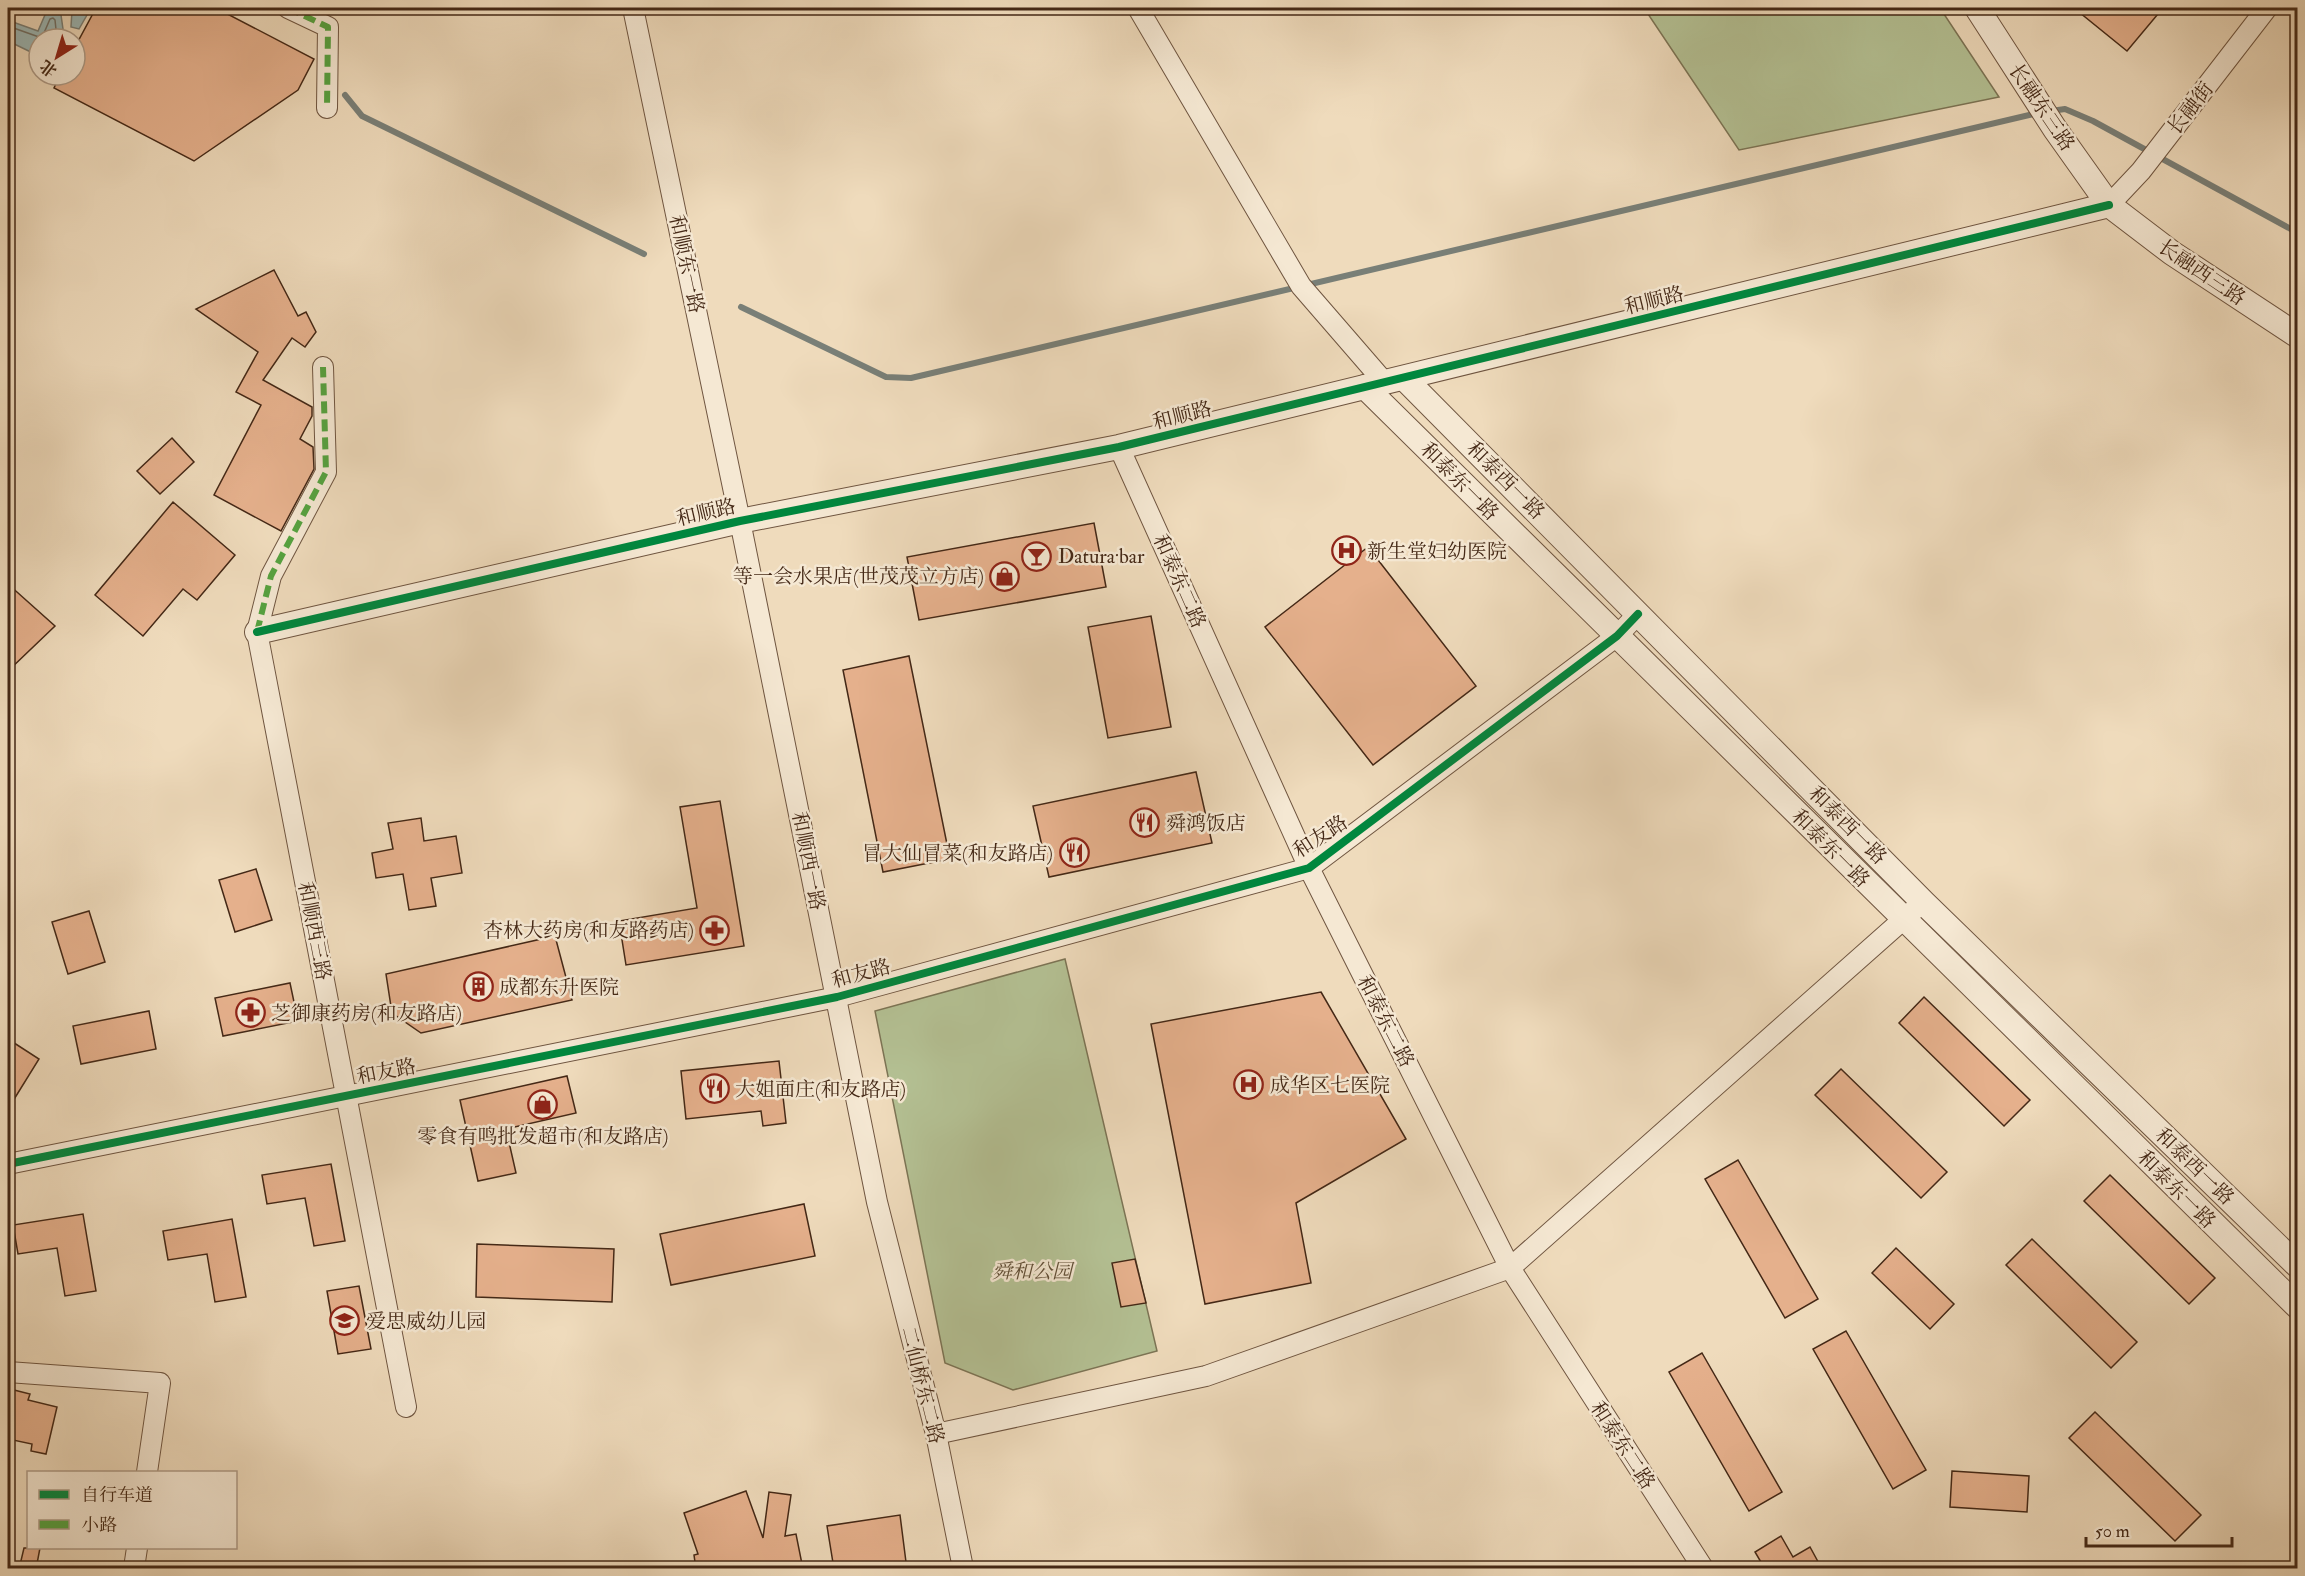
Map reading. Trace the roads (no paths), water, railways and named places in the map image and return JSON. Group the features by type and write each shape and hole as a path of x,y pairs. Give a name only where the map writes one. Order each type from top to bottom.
{"street":[{"path":"288,8 328,27 327,108"},
{"name":"和顺东一路","path":"633,8 740,521"},
{"path":"1137,8 1301,286 1385,383"},
{"name":"长融东三路","path":"1977,8 2055,129 2109,205"},
{"name":"长融街","path":"2109,205 2141,171 2267,8"},
{"name":"和顺路","path":"257,632 740,521 1119,447 2109,205"},
{"name":"长融西三路","path":"2109,205 2172,253 2298,336"},
{"path":"257,632 271,576 326,472 323,367"},
{"name":"和泰西一路","path":"1385,383 1638,614 1924,903 2298,1266"},
{"name":"和泰东一路","path":"1385,383 1617,636 2298,1307"},
{"name":"和泰东二路","path":"1119,447 1310,868 1510,1268 1703,1569"},
{"name":"和顺西一路","path":"740,521 878,1202"},
{"name":"和友路","path":"8,1164 837,997 1310,868 1617,636 1638,614"},
{"name":"和顺西三路","path":"257,632 406,1407"},
{"path":"936,1434 1206,1376 1510,1268 1903,918 1924,903"},
{"name":"二仙桥东二路","path":"878,1202 936,1434 963,1569"},
{"path":"8,1372 160,1383 147,1471"},
{"path":"134,1569 137,1549"}],"water":[{"path":"8,8 10,8 10,21 27,27 27,50 8,41"},
{"path":"48,8 60,8 63,27 40,27"},
{"path":"70,8 91,8 80,27 71,27 72,10"}],"waterway":[{"path":"345,95 362,116 644,254"},
{"path":"2051,111 2065,109 2093,121 2298,233"},
{"path":"741,307 886,377 911,378 2038,113"}],"place":[{"name":"新生堂妇幼医院","path":"1346,551"},
{"name":"Datura·bar","path":"1037,556"},
{"name":"等一会水果店(世茂茂立方店)","path":"1005,576"},
{"name":"舜鸿饭店","path":"1145,823"},
{"name":"冒大仙冒菜(和友路店)","path":"1074,853"},
{"name":"杏林大药房(和友路药店)","path":"715,930"},
{"name":"成都东升医院","path":"478,987"},
{"name":"芝御康药房(和友路店)","path":"250,1013"},
{"name":"成华区七医院","path":"1249,1085"},
{"name":"大姐面庄(和友路店)","path":"714,1089"},
{"name":"零食有鸣批发超市(和友路店)","path":"543,1105"},
{"name":"爱思威幼儿园","path":"345,1321"}],"park label":[{"name":"舜和公园","path":"1032,1271"}]}
